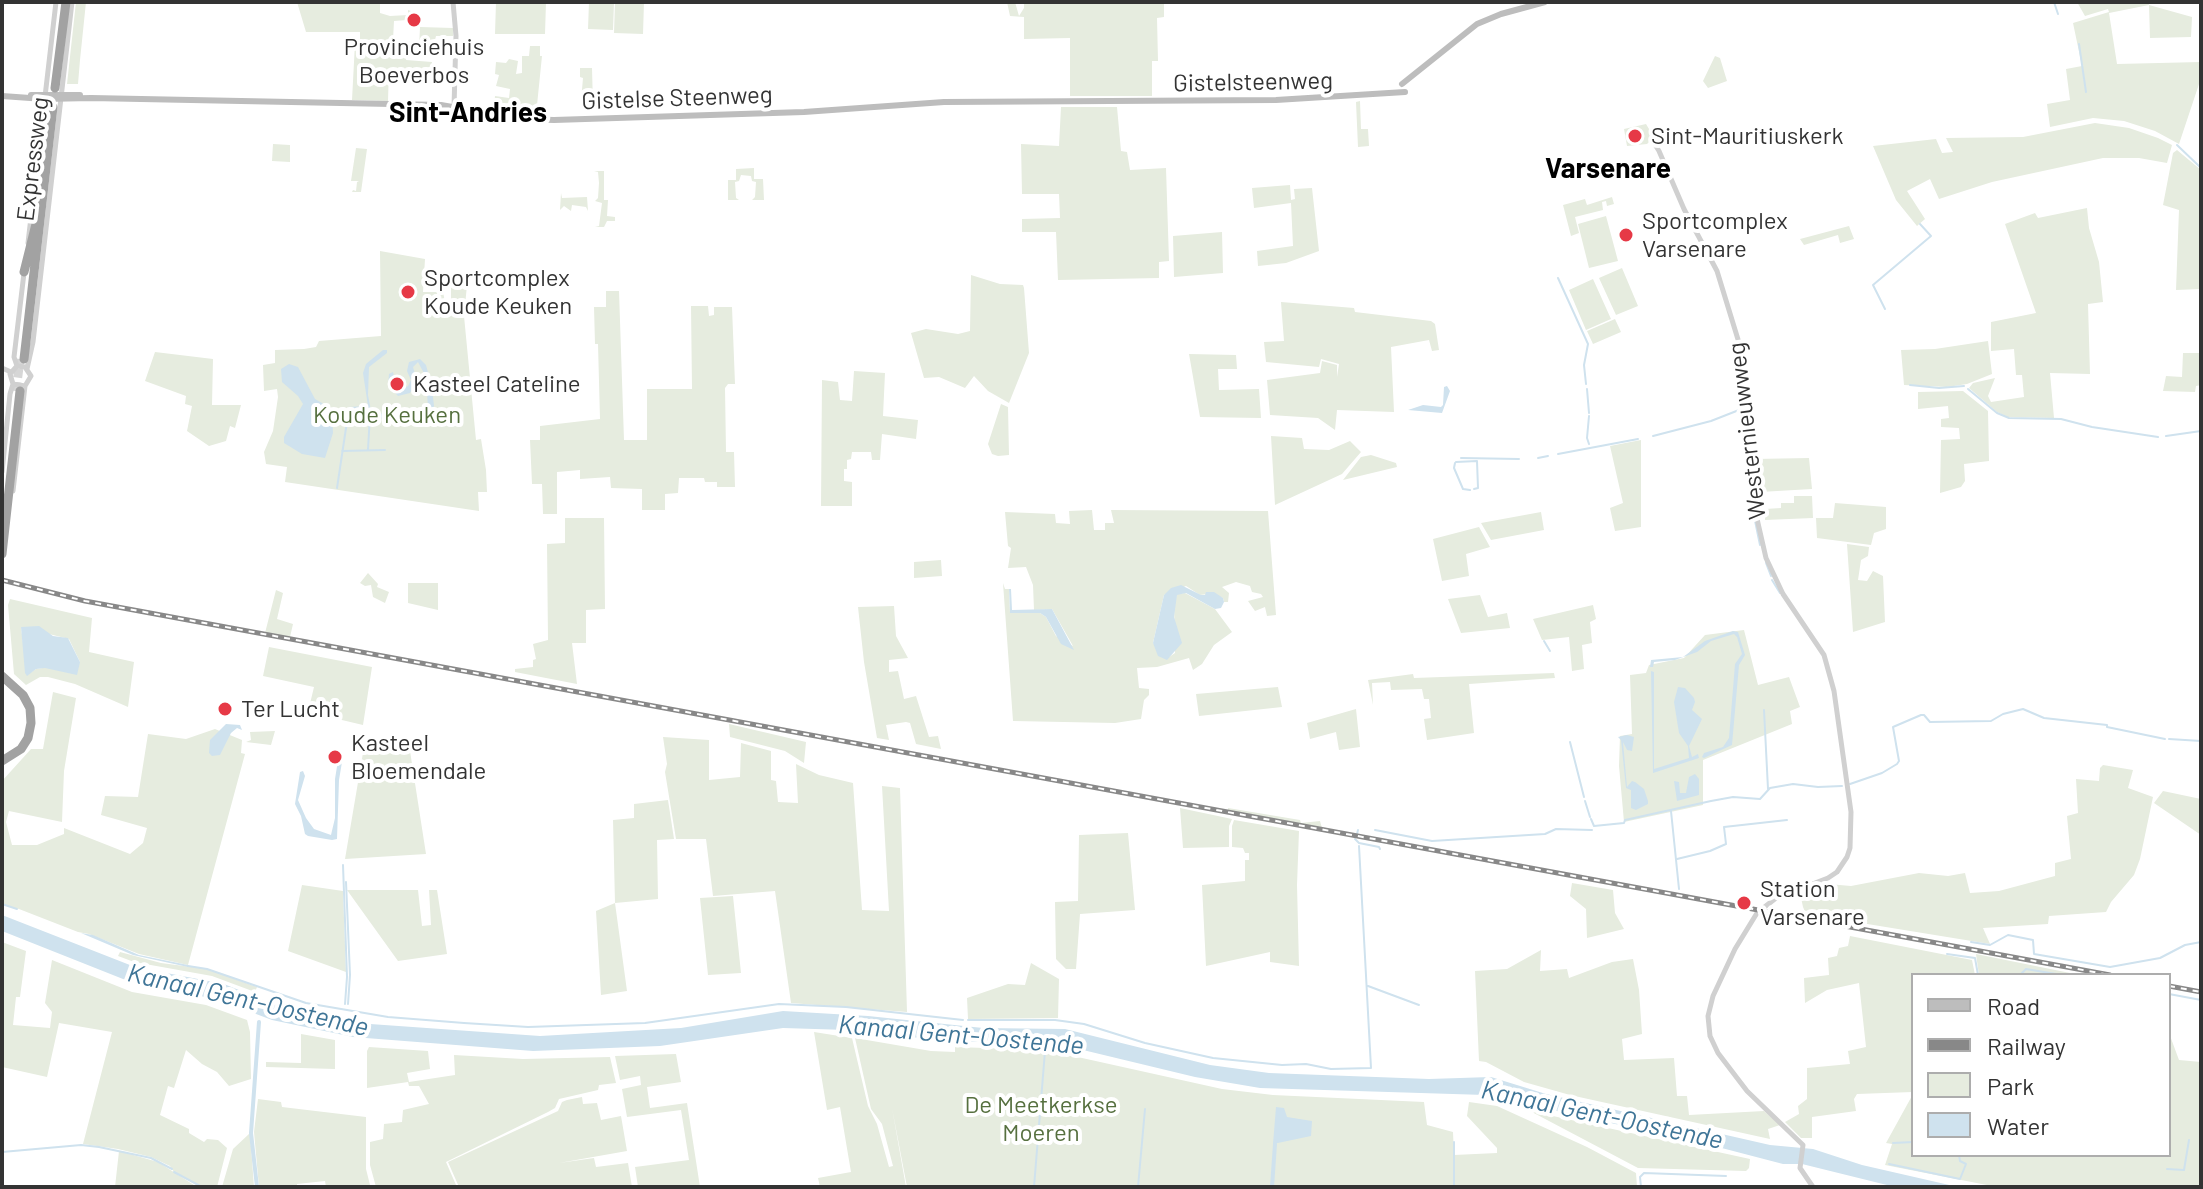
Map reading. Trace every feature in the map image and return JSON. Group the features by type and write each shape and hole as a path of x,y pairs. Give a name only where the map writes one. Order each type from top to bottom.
{"highway":[{"name":"Expressweg","path":"22,363 36,224 68,3"},
{"name":"Expressweg","path":"22,363 53,97"},
{"path":"42,202 54,148"},
{"path":"24,272 36,224"},
{"path":"2,509 19,388"},
{"path":"2,554 19,388"},
{"path":"2,676 23,695 30,708 31,723 28,738 21,749 2,761"}],"main road":[{"name":"Gistelsteenweg","path":"1121,102 1333,99 1385,93 1400,88 1477,24 1496,15 1545,2"},
{"name":"Gistelse Steenweg","path":"2,96 454,107 520,119 554,120 804,112 944,102 1121,102"}],"street":[{"name":"Expressweg","path":"53,97 26,251 14,357 22,363 33,342 54,148 56,2"},
{"path":"453,2 456,36 454,107"},
{"name":"Westernieuwweg","path":"1654,143 1684,209 1715,264 1744,363 1757,524 1773,575 1824,655 1831,674 1848,789 1850,848 1843,864 1828,878 1776,898 1761,909 1738,941 1709,1010 1709,1029 1718,1053 1752,1097 1802,1143 1800,1168 1813,1187"},
{"path":"2,472 10,394 31,376 22,363 10,374"},
{"path":"2,370 10,374 19,388"}],"green space":[{"path":"76,2 86,2 78,84 67,84"},
{"path":"297,2 380,2 380,13 390,16 408,15 408,10 411,11 411,26 407,26 407,20 394,21 393,40 418,42 417,49 406,49 406,60 432,62 431,70 389,68 388,101 352,100 355,43 360,43 360,32 306,32"},
{"path":"496,2 546,2 545,34 495,34"},
{"path":"589,2 614,2 613,30 588,29"},
{"path":"615,2 644,2 643,34 614,33"},
{"path":"1007,2 1015,2 1019,16 1024,2 1164,2 1164,17 1157,18 1158,61 1152,61 1152,96 1070,96 1070,38 1024,39 1024,17 1010,16"},
{"path":"2077,2 2148,2 2149,5 2109,13 2117,64 2201,62 2201,78 2179,144 2155,131 2124,121 2093,118 2050,127 2047,104 2070,100 2066,69 2082,66 2073,23 2109,12 2108,9 2085,16"},
{"path":"2149,5 2192,17 2191,37 2150,38"},
{"path":"420,27 453,28 453,36 436,36 433,48 429,48 429,53 424,53 419,48"},
{"path":"530,46 540,46 542,56 536,115 494,107 495,96 509,98 510,89 496,86 499,75 495,74 496,62 506,63 509,59 518,61 516,74 522,73 522,56 529,56"},
{"path":"1715,56 1720,58 1727,81 1708,88 1703,81"},
{"path":"580,68 592,68 593,105 592,97 590,104 581,101 583,78 580,77"},
{"path":"1360,101 1361,129 1368,129 1369,146 1358,147 1356,102"},
{"path":"1061,107 1117,107 1121,151 1127,152 1130,170 1166,168 1169,261 1159,262 1159,278 1058,280 1056,232 1022,232 1022,219 1060,218 1059,194 1022,194 1021,144 1059,146"},
{"path":"2095,123 2129,128 2172,145 2167,163 2139,158 2103,158 1992,182 1939,199 1930,179 1907,191 1925,219 1917,226 1896,200 1873,146 1936,139 1942,153 1953,152 1946,138 2023,137"},
{"path":"1646,124 1653,129 1651,140 1647,144 1627,146 1624,129"},
{"path":"273,144 290,145 290,162 272,161"},
{"path":"356,148 367,149 361,192 352,192 356,191 359,181 351,181"},
{"path":"2177,150 2201,170 2201,289 2176,290 2179,210 2163,205 2173,153"},
{"path":"754,168 754,179 763,179 764,200 752,200 756,182 752,181 751,176 741,175 735,182 736,198 739,200 728,200 728,180 736,180 736,169"},
{"path":"594,171 604,171 607,216 615,217 615,221 607,221 604,227 595,227 599,226 602,203 595,201 599,183 598,172"},
{"path":"1290,185 1291,200 1295,199 1294,189 1312,188 1319,251 1286,263 1258,266 1257,251 1293,246 1291,203 1254,208 1252,188"},
{"path":"561,193 562,198 587,197 588,211 586,207 572,205 571,211 564,206 560,210"},
{"path":"1612,197 1614,204 1607,206 1606,201 1602,202 1603,210 1575,217 1579,233 1571,236 1563,205 1585,199 1587,205"},
{"path":"2087,208 2099,262 2103,302 2088,304 2090,374 2050,373 2054,418 2008,417 1997,412 1969,388 1973,383 1995,378 1988,396 1991,402 2024,397 2022,375 2016,375 2014,349 1991,351 1991,322 2036,313 2005,224 2035,213 2038,218"},
{"path":"1606,216 1618,261 1589,268 1578,224"},
{"path":"1849,226 1854,239 1840,243 1838,235 1804,245 1800,239"},
{"path":"1222,232 1223,273 1174,277 1173,236"},
{"name":"Koude Keuken","path":"380,251 425,259 423,292 443,292 445,302 451,301 451,285 467,285 464,316 476,440 481,439 486,470 487,492 478,492 479,511 285,482 287,467 266,464 264,452 273,431 278,397 277,389 264,391 263,365 275,363 275,350 316,347 319,341 381,336"},
{"path":"1622,268 1638,306 1616,315 1599,278"},
{"path":"971,275 1000,284 1023,285 1024,288 1029,353 1009,403 988,391 974,376 965,388 939,377 924,378 911,333 926,329 958,334 970,331"},
{"path":"1593,279 1611,319 1586,330 1569,290"},
{"path":"606,291 619,291 624,440 647,440 647,389 692,389 691,306 708,306 709,316 714,315 714,307 732,307 735,384 728,384 725,388 726,452 734,452 735,487 717,487 717,482 705,482 704,478 679,478 678,493 665,494 665,510 642,510 642,489 611,488 610,477 580,479 580,470 557,472 557,514 543,514 542,484 532,484 530,440 540,440 540,426 600,419 594,307 606,307"},
{"path":"1281,302 1354,308 1355,312 1431,321 1435,324 1439,350 1432,351 1429,340 1391,347 1394,412 1337,410 1335,430 1318,418 1270,415 1267,380 1320,373 1322,361 1337,365 1337,377 1339,364 1321,359 1319,367 1266,362 1264,342 1284,341"},
{"path":"1615,319 1621,332 1593,344 1587,331"},
{"path":"1988,341 1992,374 1967,384 1947,387 1904,385 1901,350 1935,349"},
{"path":"155,352 213,359 212,405 241,405 235,428 230,426 226,441 209,446 187,431 192,406 185,404 186,396 145,381"},
{"path":"2183,353 2201,353 2201,385 2196,386 2195,392 2163,391 2166,376 2182,377"},
{"path":"1189,354 1236,355 1237,369 1218,369 1219,390 1259,389 1261,418 1200,417"},
{"path":"854,371 885,373 883,416 918,420 916,439 882,434 880,460 872,460 871,452 852,452 851,459 847,460 847,469 844,469 844,481 852,482 852,506 821,506 822,380 838,382 840,400 852,401"},
{"path":"1963,391 1988,411 1989,461 1964,464 1965,481 1961,487 1940,493 1941,440 1960,439 1959,428 1941,427 1941,419 1949,418 1948,406 1918,409 1918,392"},
{"path":"1001,404 1008,407 1009,455 998,456 992,454 988,444"},
{"path":"1271,436 1302,438 1304,449 1329,450 1350,441 1361,452 1342,474 1275,505"},
{"path":"1641,440 1641,527 1615,531 1610,508 1623,503 1610,446"},
{"path":"1371,455 1396,463 1397,467 1343,480 1361,457"},
{"path":"1809,458 1812,489 1760,492 1757,477 1754,477 1754,459"},
{"path":"1794,496 1812,496 1813,518 1765,520 1765,509 1781,508 1781,503 1794,503"},
{"path":"1835,503 1886,507 1886,529 1874,533 1871,545 1817,538 1816,518 1833,518"},
{"path":"1092,510 1094,530 1105,530 1105,523 1114,523 1111,510 1268,511 1276,615 1267,616 1265,607 1255,611 1248,601 1263,597 1252,592 1250,586 1236,582 1222,587 1229,593 1228,602 1224,602 1223,598 1200,595 1186,586 1164,595 1153,643 1169,657 1175,653 1174,604 1177,594 1185,593 1215,609 1232,632 1214,645 1202,664 1193,670 1189,658 1157,667 1137,668 1139,688 1149,689 1141,719 1115,723 1013,721 1003,583 1005,589 1009,589 1010,613 1040,613 1046,617 1056,636 1073,646 1052,609 1034,610 1033,585 1026,567 1008,568 1011,548 1008,546 1005,512 1055,514 1056,523 1070,524 1069,511"},
{"path":"1541,512 1544,530 1491,540 1481,523"},
{"path":"565,518 604,518 605,609 586,610 586,643 572,643 577,684 515,672 515,669 533,667 533,660 536,659 533,644 548,640 547,544 565,543"},
{"path":"1479,527 1490,547 1466,554 1469,576 1442,581 1433,539"},
{"path":"1847,544 1869,547 1868,556 1861,560 1858,580 1867,581 1873,571 1883,576 1885,622 1853,632"},
{"path":"941,560 942,576 914,578 914,562"},
{"path":"368,573 378,584 377,587 389,592 385,603 373,597 371,585 360,583"},
{"path":"408,583 438,583 438,610 408,603"},
{"path":"276,590 283,593 277,619 293,624 290,637 265,633"},
{"path":"1480,595 1488,617 1507,613 1510,628 1461,633 1448,599"},
{"path":"10,599 92,618 89,652 134,662 128,707 75,684 48,677 40,677 26,685 14,674","holes":["21,627 69,639 80,662 36,669 27,675"]},
{"path":"1593,605 1596,619 1590,622 1592,643 1582,645 1584,669 1572,671 1569,637 1542,640 1533,619"},
{"path":"894,606 896,636 908,658 889,660 889,672 898,671 904,699 916,696 929,737 938,736 941,749 916,744 910,723 906,722 886,725 889,740 877,738 858,607"},
{"path":"1744,630 1758,685 1789,677 1800,707 1790,711 1792,724 1703,760 1703,805 1624,822 1620,736 1632,734 1630,675 1646,673 1649,665 1684,658 1705,635"},
{"path":"269,647 372,667 363,725 308,712 314,687 263,676"},
{"path":"1554,673 1555,678 1469,684 1474,733 1427,740 1424,719 1431,718 1429,699 1424,699 1422,689 1391,690 1390,682 1372,683 1373,705 1368,680 1413,674 1414,678"},
{"path":"1278,687 1282,707 1199,716 1196,694"},
{"path":"53,692 76,698 64,771 62,822 9,811 6,822 12,845 37,845 64,834 64,828 130,854 143,843 147,828 101,815 105,796 138,797 148,734 186,739 215,729 242,740 241,753 245,754 188,965 139,954 2,905 2,781 31,749 43,749"},
{"path":"1356,709 1360,747 1339,750 1336,732 1310,739 1307,723"},
{"path":"729,724 806,742 804,763 785,751 730,737"},
{"path":"275,731 271,745 246,742 251,740 250,732"},
{"path":"663,737 709,740 709,780 740,777 741,743 771,751 771,780 776,781 778,802 798,803 796,764 819,775 853,783 862,910 889,911 882,786 900,788 907,1012 791,1003 775,891 713,896 706,839 676,839 665,772 667,764"},
{"path":"365,741 410,751 426,854 345,859"},
{"path":"2103,765 2133,770 2128,788 2153,797 2134,875 2106,912 2049,916 2048,924 1983,928 1990,944 1806,914 1800,893 1828,884 1851,886 1919,873 1948,876 1965,873 1970,893 1999,891 2055,876 2055,863 2071,859 2067,816 2078,813 2076,779 2099,781"},
{"path":"2163,791 2201,799 2201,835 2154,803"},
{"path":"668,800 674,839 657,840 658,899 615,903 613,820 634,818 634,804"},
{"path":"1180,808 1232,819 1229,847 1183,848"},
{"path":"1228,810 1300,820 1301,823 1320,821 1322,828"},
{"path":"1234,820 1299,831 1299,966 1270,962 1270,952 1206,966 1202,885 1245,881 1245,860 1249,860 1249,853 1245,853 1243,848 1232,847"},
{"path":"1128,833 1135,910 1080,914 1076,969 1066,969 1056,959 1055,902 1078,901 1079,835"},
{"path":"1572,883 1613,890 1615,913 1624,929 1587,938 1586,909 1570,896"},
{"path":"302,885 343,891 346,972 288,951"},
{"path":"347,890 418,890 422,926 431,925 429,890 437,890 447,954 398,961"},
{"path":"733,896 741,973 708,975 700,898"},
{"path":"615,903 627,991 601,995 596,911"},
{"path":"1850,936 1972,960 1975,973 1911,973 1911,1092 1857,1094 1854,1099 1856,1111 1812,1117 1812,1138 1801,1138 1785,1122 1799,1114 1798,1106 1807,1099 1807,1068 1850,1064 1848,1051 1866,1047 1859,983 1827,990 1805,1003 1804,978 1829,975 1828,958 1837,956 1839,948 1848,946"},
{"path":"2,942 26,951 13,1025 50,1028 52,1012 45,1003 52,960 132,992 206,1005 247,1020 251,1079 229,1086 217,1072 186,1050 174,1088 168,1086 160,1115 189,1129 189,1133 204,1142 207,1139 218,1140 227,1148 217,1187 192,1182 151,1157 83,1144 112,1032 59,1023 47,1077 2,1067"},
{"path":"1541,950 1540,971 1567,969 1569,978 1612,962 1633,959 1642,1034 1622,1039 1624,1060 1674,1058 1677,1096 1687,1096 1689,1115 1764,1111 1780,1125 1768,1129 1770,1139 1570,1095 1524,1082 1479,1061 1475,971 1507,969"},
{"path":"120,952 161,963 207,969 257,987 255,992 212,976 134,962 118,956"},
{"path":"1976,954 2070,973 1979,973"},
{"path":"1031,963 1059,979 1058,1018 968,1019 967,998 1008,984 1025,985"},
{"name":"De Meetkerkse Moeren","path":"814,1032 852,1038 868,1106 877,1124 889,1167 893,1166 882,1124 871,1109 855,1038 931,1051 955,1052 955,1047 1046,1050 1222,1089 1273,1095 1424,1102 1427,1125 1453,1132 1454,1155 1497,1153 1497,1148 1467,1116 1469,1102 1497,1106 1636,1173 1637,1187 907,1187 892,1108 906,1187 820,1187 818,1178 851,1172 840,1107 827,1110"},
{"path":"301,1034 335,1040 335,1069 266,1067 266,1062 301,1063"},
{"path":"2171,1038 2179,1060 2201,1062 2201,1187 1997,1187 1885,1165 1892,1144 1886,1143 1911,1098 1911,1157 2171,1157"},
{"path":"369,1047 428,1051 430,1069 407,1073 409,1082 455,1075 454,1055 523,1059 610,1057 616,1083 599,1085 598,1090 559,1099 555,1108 548,1112 446,1162 456,1185 453,1187 376,1187 370,1165 370,1142 383,1139 384,1124 402,1122 403,1110 429,1104 419,1086 409,1086 408,1082 367,1088"},
{"path":"676,1054 681,1082 647,1087 650,1108 687,1103 700,1187 638,1187 635,1167 689,1160 681,1110 627,1117 622,1089 641,1085 640,1076 620,1080 615,1056"},
{"path":"582,1097 583,1104 597,1103 601,1120 621,1116 627,1151 559,1163 594,1158 596,1167 628,1163 632,1187 459,1187 448,1162 558,1111 562,1102"},
{"path":"258,1099 281,1102 282,1107 366,1117 366,1169 370,1185 326,1187 325,1181 297,1184 297,1187 259,1187 254,1132"},
{"path":"1530,1111 1750,1159 1749,1168 1746,1171 1638,1168"},
{"path":"250,1133 254,1187 222,1187 233,1149"},
{"path":"119,1151 158,1162 197,1187 115,1187"}],"water":[{"path":"383,350 387,353 369,367 371,411 403,419 428,408 426,377 418,362 413,367 417,381 410,393 398,396 388,385 389,374 393,372 397,388 408,386 411,380 407,371 409,362 420,359 426,365 432,388 434,406 431,412 408,422 369,413 363,373 366,364"},
{"path":"289,364 298,367 315,399 329,407 332,413 333,433 325,458 302,454 284,443 284,437 303,404 282,382 281,369"},
{"path":"1447,386 1450,391 1442,413 1408,410 1423,405 1441,407 1444,387"},
{"path":"1181,585 1201,595 1214,592 1224,602 1221,608 1215,609 1186,593 1177,595 1174,617 1182,643 1167,660 1158,656 1153,643 1164,595 1171,588"},
{"path":"1009,589 1012,610 1052,609 1074,650 1061,644 1046,617 1040,613 1010,613"},
{"path":"39,626 53,636 68,638 80,662 77,675 45,668 36,669 27,676 21,627"},
{"path":"1738,632 1745,655 1739,665 1732,745 1704,758 1704,753 1723,747 1729,738 1735,664 1742,654 1737,637 1734,634 1711,641 1697,652 1675,660 1654,662 1653,667 1650,667 1651,660 1683,657 1705,641"},
{"path":"1651,671 1654,672 1654,769 1689,758 1688,746 1679,733 1674,702 1678,687 1685,688 1694,698 1692,710 1702,719 1689,746 1692,757 1698,754 1699,758 1653,773"},
{"path":"226,724 240,725 242,730 237,728 231,733 220,755 212,756 209,753 210,740"},
{"path":"1618,737 1634,737 1632,751 1627,750 1623,742 1627,787 1632,781 1635,782 1644,789 1648,801 1636,810 1631,808 1631,790 1626,788 1621,740"},
{"path":"339,754 343,756 337,839 308,836 295,804 300,772 303,771 305,776 298,800 306,818 314,829 331,835"},
{"path":"1695,774 1699,779 1699,795 1677,801 1674,781 1679,782 1680,793 1686,793 1689,777"},
{"name":"Kanaal Gent-Oostende","path":"2,915 135,967 224,984 276,1005 356,1023 540,1036 681,1028 783,1011 983,1028 1065,1029 1210,1065 1269,1073 1429,1079 1491,1077 1546,1094 1770,1145 1813,1149 1862,1165 1958,1187 1895,1187 1485,1095 1260,1088 1042,1044 948,1041 847,1030 783,1028 660,1046 533,1051 353,1037 272,1020 219,1000 123,979 2,931"},
{"path":"81,933 139,955 188,967 133,955"},
{"path":"1276,1107 1284,1108 1287,1117 1312,1121 1311,1136 1273,1144"}],"waterway":[{"path":"2054,2 2058,14"},
{"path":"2079,44 2086,92"},
{"path":"2177,145 2201,168"},
{"path":"1885,309 1873,285 1931,236 1920,224"},
{"path":"1558,278 1588,344 1584,365 1586,384"},
{"path":"1910,385 1939,388 1964,386"},
{"path":"1587,389 1589,413"},
{"path":"1968,389 1997,413 2009,418 2061,419 2158,437"},
{"path":"337,488 349,408 366,407"},
{"path":"1653,436 1711,421 1739,410"},
{"path":"368,449 370,415"},
{"path":"1589,416 1589,444"},
{"path":"2166,436 2201,431"},
{"path":"1558,454 1638,439"},
{"path":"1748,445 1753,511 1760,545"},
{"path":"342,451 385,450"},
{"path":"1538,458 1548,456"},
{"path":"1461,458 1519,459"},
{"path":"1456,462 1477,461 1478,488 1474,489"},
{"path":"1455,463 1454,468 1463,489 1470,490"},
{"path":"1766,563 1771,576"},
{"path":"1772,580 1780,593"},
{"path":"1544,641 1550,651"},
{"path":"1850,784 1882,773 1897,764 1893,727 1921,715 1930,722 1991,721 2023,709 2044,718 2107,725 2165,739"},
{"path":"1764,710 1768,789"},
{"path":"2169,739 2201,741"},
{"path":"1570,742 1584,797"},
{"path":"1591,819 1594,826 1624,823 1625,820 1733,797 1760,799 1770,788 1793,784 1842,786"},
{"path":"1585,801 1590,817"},
{"path":"1671,811 1679,889"},
{"path":"1677,859 1726,844 1724,827 1787,820"},
{"path":"1375,830 1432,841 1545,834 1556,829 1592,830"},
{"path":"1357,834 1358,830"},
{"path":"1355,839 1380,849"},
{"name":"Kanaal Gent-Oostende","path":"968,1020 1055,1020 1084,1024 1145,1043 1213,1058 1282,1065 1306,1064 1331,1069 1371,1068 1359,846"},
{"name":"Kanaal Gent-Oostende","path":"343,865 345,1004"},
{"name":"Kanaal Gent-Oostende","path":"346,882 350,975 348,1004"},
{"path":"2,904 17,909"},
{"path":"1971,942 1990,945 2008,935 2033,940 2034,954 2110,967 2160,958 2185,945 2201,942"},
{"path":"1947,954 1975,958 1978,973"},
{"name":"Kanaal Gent-Oostende","path":"188,966 207,969 306,1003 388,1017 464,1023 528,1027 645,1023 779,1004 846,1007 963,1020"},
{"path":"2022,973 2026,969 2050,973"},
{"path":"1368,986 1419,1005"},
{"path":"2171,994 2201,1000"},
{"name":"Kanaal Gent-Oostende","path":"257,1187 251,1133 259,1022"},
{"name":"Kanaal Gent-Oostende","path":"1034,1187 1045,1051"},
{"path":"1138,1187 1145,1109"},
{"path":"2167,1169 2184,1170 2189,1140"},
{"path":"1454,1142 1454,1187"},
{"path":"1893,1143 1911,1142"},
{"path":"1272,1187 1275,1144"},
{"path":"2,1152 81,1145 151,1158 172,1169"},
{"path":"1889,1164 1960,1179 1966,1164 1959,1157"},
{"path":"174,1172 202,1187"},
{"path":"1641,1187 1640,1177 1644,1173 1726,1176"}],"tunnel":[{"path":"16,391 20,359"}],"railway":[{"path":"2,580 85,601 2099,973"},
{"path":"2171,986 2201,992"}],"place":[{"name":"Provinciehuis Boeverbos","path":"414,20"},
{"name":"Sint-Mauritiuskerk","path":"1635,136"},
{"name":"Sportcomplex Varsenare","path":"1626,235"},
{"name":"Sportcomplex Koude Keuken","path":"408,292"},
{"name":"Kasteel Cateline","path":"397,384"},
{"name":"Ter Lucht","path":"225,709"},
{"name":"Kasteel Bloemendale","path":"335,757"},
{"name":"Station Varsenare","path":"1744,903"}],"district":[{"name":"Sint-Andries","path":"468,113"},
{"name":"Varsenare","path":"1608,169"}]}
